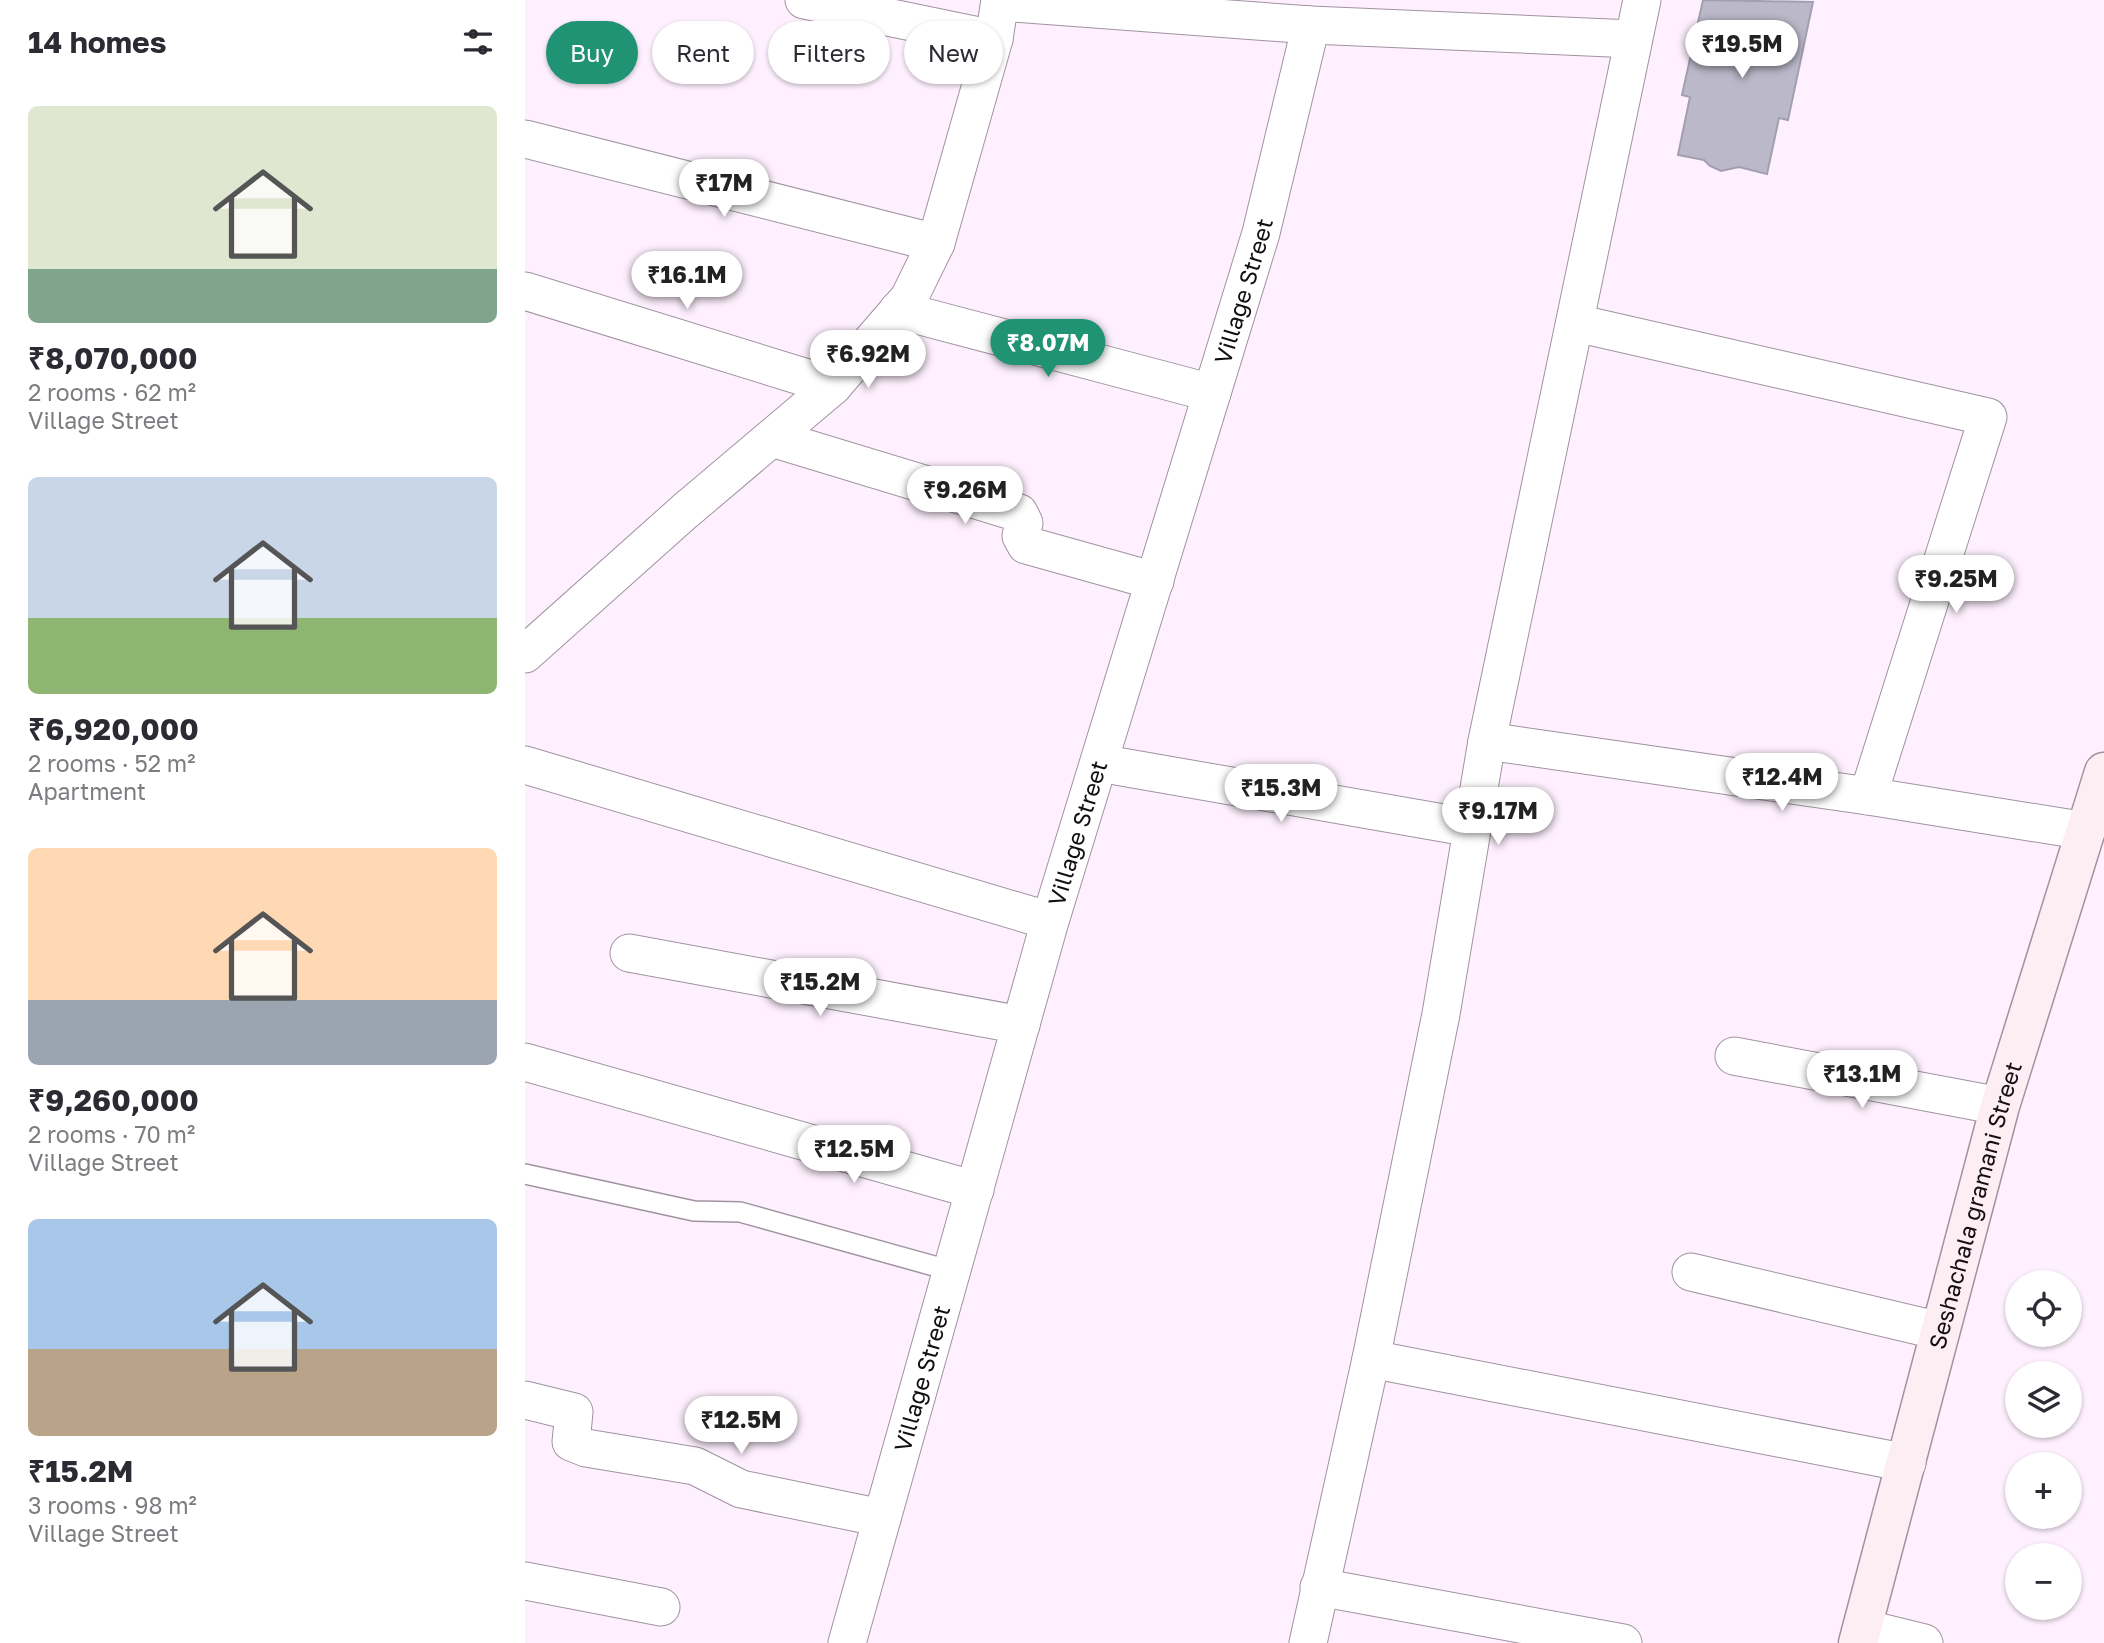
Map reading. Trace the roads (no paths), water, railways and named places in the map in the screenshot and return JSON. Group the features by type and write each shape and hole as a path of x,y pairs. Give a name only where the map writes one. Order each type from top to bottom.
{"street":[{"path":"804,0 906,21"},
{"path":"1308,1643 1371,1359 1441,1014 1487,741 1642,0"},
{"path":"997,21 1000,1 1311,25 1633,39"},
{"name":"Village Street","path":"847,1643 1050,921 1261,233 1311,25"},
{"path":"525,654 684,512 833,386 909,298 936,243 981,84"},
{"path":"525,139 936,243"},
{"path":"525,292 833,386"},
{"path":"898,310 1212,393"},
{"path":"1576,323 1988,417 1868,796"},
{"path":"772,438 1019,513 1024,523 1021,536 1026,545 1155,581"},
{"path":"1487,741 1868,796 2086,831"},
{"path":"1099,763 1472,828"},
{"path":"525,765 1050,921"},
{"name":"Seshachala gramani Street","path":"1860,1636 2000,1107 2104,772"},
{"path":"629,953 1021,1025"},
{"path":"1734,1056 2000,1107"},
{"path":"525,1062 975,1190"},
{"path":"1691,1272 1940,1331"},
{"path":"1371,1359 1907,1463"},
{"path":"525,1399 575,1412 571,1442 586,1448 695,1466 741,1489 882,1518"},
{"path":"525,1581 661,1607"},
{"path":"1319,1587 1623,1643"},
{"path":"1860,1636 1924,1643"}],"lane":[{"path":"525,1174 694,1211 740,1212 952,1270"}]}
